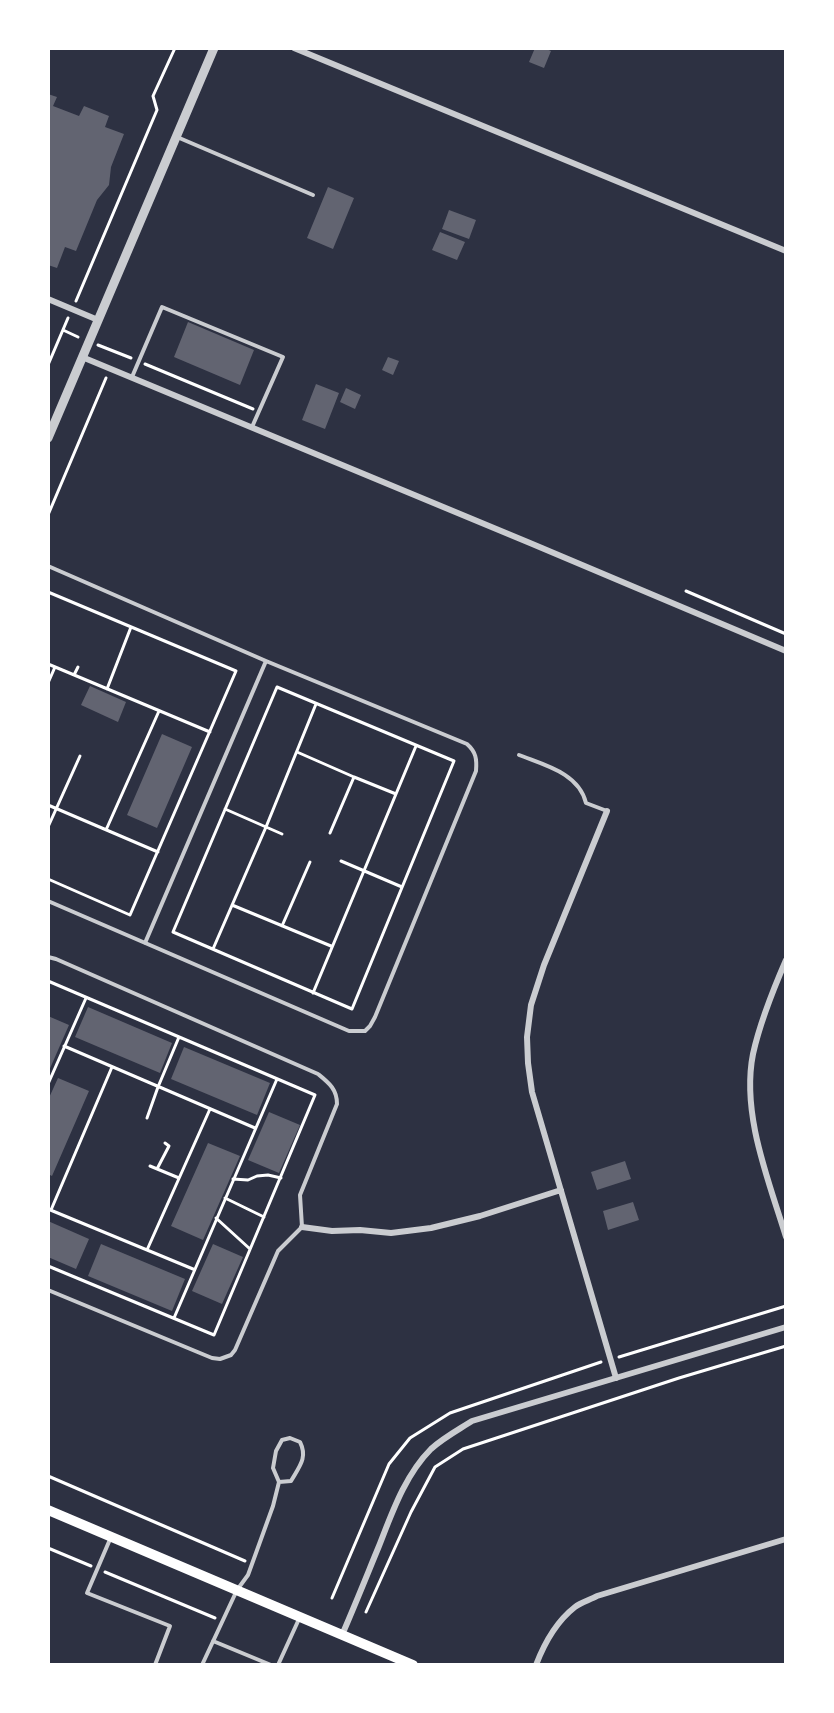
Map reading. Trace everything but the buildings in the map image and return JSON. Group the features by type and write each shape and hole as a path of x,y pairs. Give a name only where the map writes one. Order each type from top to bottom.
{"main road":[{"path":"48,1510 413,1665"}],"street":[{"path":"48,438 214,48"},
{"path":"294,48 786,252"},
{"path":"48,299 98,320"},
{"path":"82,357 786,651"},
{"path":"607,811 544,965 531,1005 527,1037 532,1092 616,1378"},
{"path":"786,960 768,1003 753,1055 750,1083 752,1117 759,1148 786,1237"},
{"path":"302,1227 332,1232 360,1230 391,1233 431,1228 480,1216 561,1190"},
{"path":"342,1635 394,1509 416,1467 445,1437 472,1421 786,1327"},
{"path":"536,1665 549,1638 576,1606 597,1596 786,1539"}],"lane":[{"path":"176,136 313,195"},
{"path":"132,378 162,307 282,357 252,428"},
{"path":"48,566 266,661 467,744 474,750 477,761 476,771 375,1017 365,1031 350,1030 48,901"},
{"path":"145,943 266,661"},
{"path":"519,755 567,775 584,792 586,803 607,811"},
{"path":"48,957 318,1074 337,1095 337,1104 300,1194 302,1227 278,1251 231,1355 220,1359 212,1358 48,1290"},
{"path":"202,1665 237,1590 248,1575 273,1506 279,1482 273,1468 276,1451 282,1440 290,1438 300,1442 304,1450 303,1459 291,1481 279,1482"},
{"path":"111,1536 87,1593 170,1626 155,1665"},
{"path":"278,1665 300,1617"},
{"path":"213,1641 271,1665"}],"path":[{"path":"48,365 157,111 153,96 175,48"},
{"path":"63,330 259,411"},
{"path":"48,515 117,353"},
{"path":"686,591 786,634"},
{"path":"48,592 236,671 130,915 48,879"},
{"path":"107,689 131,627"},
{"path":"48,664 210,732"},
{"path":"48,683 55,667"},
{"path":"74,675 78,667"},
{"path":"277,687 316,704 454,761 352,1009 173,932 277,687"},
{"path":"213,949 316,704"},
{"path":"106,830 159,711"},
{"path":"313,993 416,746"},
{"path":"297,752 396,794"},
{"path":"48,827 80,756"},
{"path":"330,833 354,777"},
{"path":"48,805 158,852"},
{"path":"225,809 282,834"},
{"path":"341,861 402,887"},
{"path":"282,926 310,862"},
{"path":"232,905 332,946"},
{"path":"48,981 315,1095 214,1335 48,1266"},
{"path":"48,1084 86,998"},
{"path":"147,1118 179,1037"},
{"path":"64,1046 255,1128"},
{"path":"112,1067 49,1209 194,1269"},
{"path":"174,1318 277,1079"},
{"path":"147,1250 210,1109"},
{"path":"158,1169 169,1146 165,1143"},
{"path":"150,1166 179,1178"},
{"path":"233,1179 248,1180 268,1175 281,1178"},
{"path":"225,1198 264,1217"},
{"path":"216,1218 251,1249"},
{"path":"366,1612 411,1512 435,1467 463,1449 679,1378 786,1347"},
{"path":"48,1476 252,1564"},
{"path":"48,1548 222,1621"}]}
